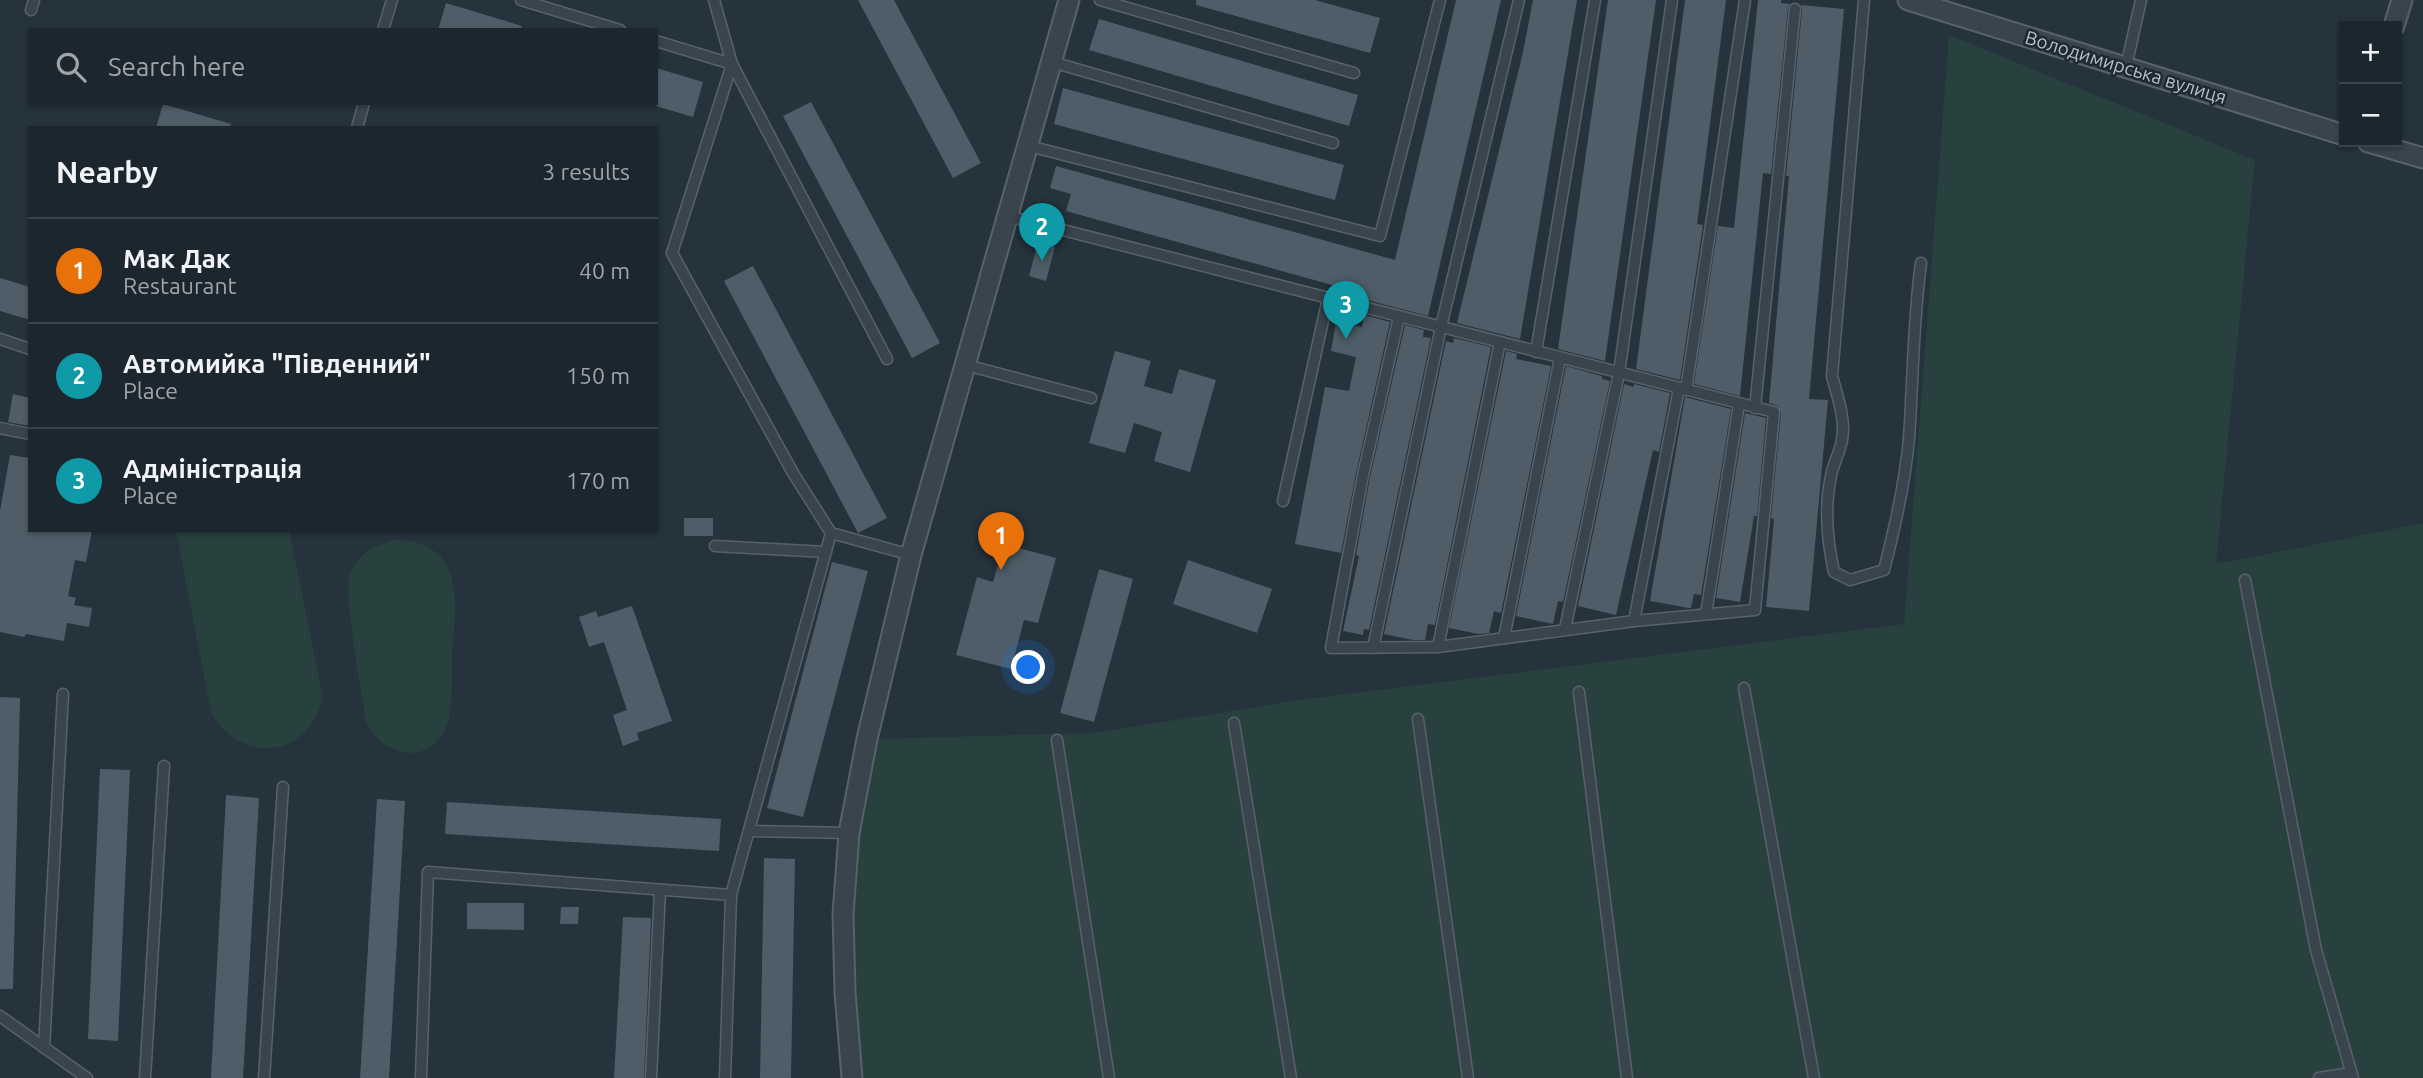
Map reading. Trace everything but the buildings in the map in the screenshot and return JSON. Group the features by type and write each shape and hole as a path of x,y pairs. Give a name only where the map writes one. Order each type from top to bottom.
{"street":[{"path":"852,1078 845,992 843,914 849,833 867,739 911,555 1069,0"},
{"name":"Володимирська вулиця","path":"1908,0 2339,129"},
{"path":"2396,21 2402,0"},
{"path":"2385,147 2423,158"}],"lane":[{"path":"384,28 392,0"},
{"path":"521,0 613,28"},
{"path":"714,0 732,64 887,359"},
{"path":"1100,0 1354,73"},
{"path":"1028,146 1380,236 1440,0"},
{"path":"1373,648 1441,327 1519,0"},
{"path":"1536,352 1595,0"},
{"path":"1566,629 1619,373 1672,0"},
{"path":"1634,621 1682,389 1745,0"},
{"path":"1864,0 1832,376 1843,438 1831,475 1826,516 1828,547 1834,572 1850,580 1868,577 1884,570 1899,510 1908,441 1916,302 1921,263"},
{"path":"2126,67 2141,0"},
{"path":"1755,408 1796,9"},
{"path":"658,42 732,64"},
{"path":"1052,62 1334,143"},
{"path":"732,64 673,253 793,473 831,533 911,555"},
{"path":"357,126 363,105"},
{"path":"1008,216 1774,412 1755,610 1634,621 1438,647 1331,648 1363,475 1399,317"},
{"path":"1283,501 1328,298"},
{"path":"0,339 28,348"},
{"path":"1438,647 1500,342"},
{"path":"1504,638 1560,358"},
{"path":"966,365 1091,398"},
{"path":"1706,614 1739,404"},
{"path":"0,428 28,434"},
{"path":"725,1078 731,895 831,533"},
{"path":"715,546 826,552"},
{"path":"2245,580 2316,950 2352,1075 2319,1078"},
{"path":"1744,688 1814,1078"},
{"path":"1579,692 1627,1078"},
{"path":"44,1048 63,694"},
{"path":"1418,719 1468,1078"},
{"path":"1234,723 1291,1078"},
{"path":"1057,740 1109,1078"},
{"path":"145,1078 164,766"},
{"path":"264,1078 283,787"},
{"path":"749,831 849,833"},
{"path":"421,1078 428,872 731,895"},
{"path":"651,1078 660,890"},
{"path":"0,1016 87,1078"}],"green space":[{"path":"1949,35 2255,160 2216,564 2423,523 2423,1078 852,1078 845,992 867,739 1095,733 1298,700 1904,624"},
{"path":"176,532 289,532 323,697 315,717 304,733 290,743 273,748 256,747 240,741 224,730 211,713"},
{"path":"396,540 419,544 436,552 447,565 455,599 449,720 438,740 429,748 406,753 384,744 367,724 349,602 350,574 353,567 368,551"}],"place":[{"name":"Автомийка \"Південний\"","path":"1042,261"},
{"name":"Адміністрація","path":"1346,339"},
{"name":"Мак Дак","path":"1001,570"}]}
